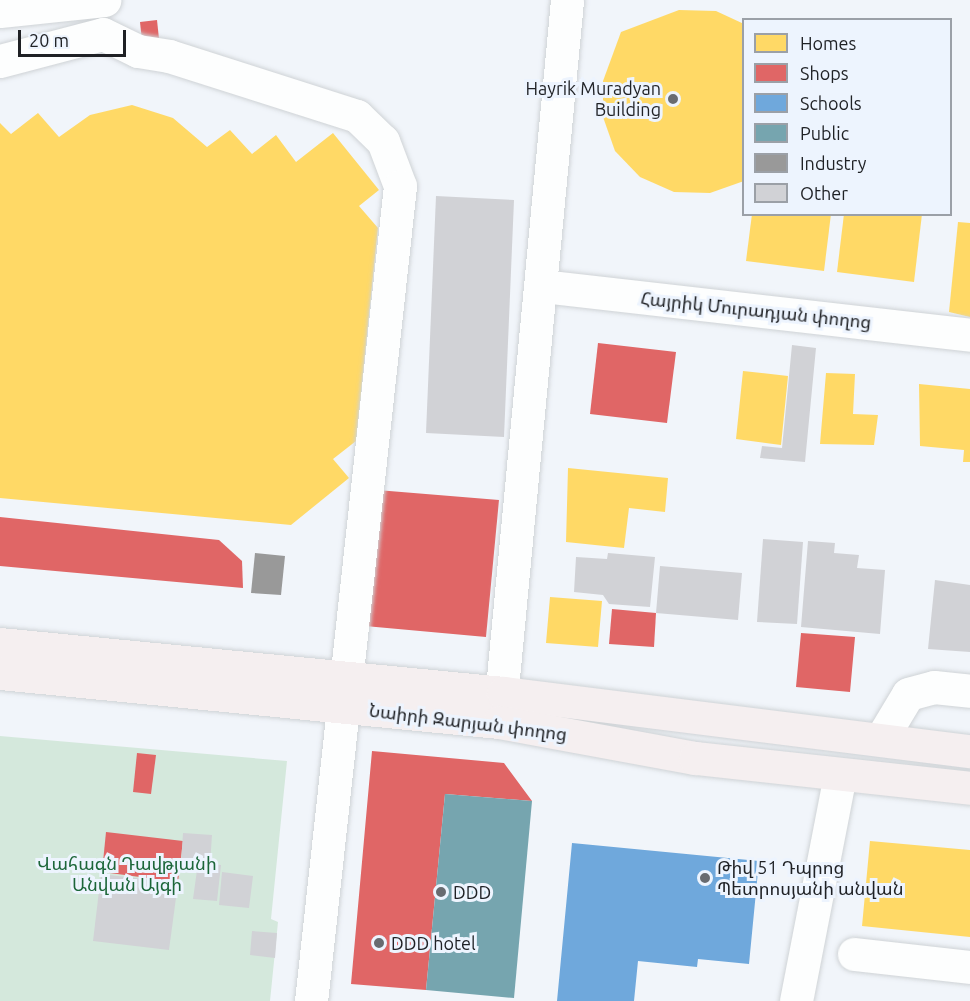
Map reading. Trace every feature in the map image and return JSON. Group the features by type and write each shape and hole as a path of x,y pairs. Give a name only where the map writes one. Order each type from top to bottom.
{"main road":[{"name":"Նաիրի Զարյան փողոց","path":"0,644 345,693"},
{"name":"Նաիրի Զարյան փողոց","path":"0,674 345,693 881,739 970,751"},
{"name":"Նաիրի Զարյան փողոց","path":"501,707 695,758 970,788"}],"street":[{"path":"0,11 104,0"},
{"path":"501,707 567,0"},
{"path":"0,61 104,34 138,51 170,56 357,116 383,141 400,186 312,1001"},
{"name":"Հայրիկ Մուրադյան փողոց","path":"542,286 970,335"},
{"path":"881,739 908,694 933,687 970,691"},
{"path":"796,1001 840,775"},
{"path":"854,954 970,967"}],"green space":[{"name":"Վահագն Դավթյանի Անվան Այգի","path":"0,736 287,761 271,919 278,922 270,1001 0,1001"}],"building: Homes":[{"name":"Hayrik Muradyan Building","path":"679,10 716,11 742,23 742,182 710,193 674,192 640,177 615,151 603,117 603,81 621,32"},
{"path":"132,105 173,118 207,147 230,130 252,154 276,135 296,162 333,133 379,190 359,206 378,228 356,441 333,459 349,478 291,525 0,498 0,123 11,134 38,113 59,137 90,115"},
{"path":"752,216 831,216 824,271 746,261"},
{"path":"844,216 922,216 914,282 837,272"},
{"path":"958,222 970,223 970,317 949,312"},
{"path":"743,371 788,376 781,445 736,439"},
{"path":"826,373 855,374 853,414 878,415 874,445 820,444"},
{"path":"919,384 970,389 970,462 963,462 964,450 920,446"},
{"path":"568,468 668,478 665,512 629,508 624,548 566,542"},
{"path":"550,597 602,601 598,647 546,643"},
{"path":"870,841 970,850 970,937 862,926"}],"building: Shops":[{"path":"157,20 159,39 142,41 140,22"},
{"path":"598,343 676,352 667,423 590,414"},
{"path":"377,490 499,500 486,637 365,626"},
{"path":"0,517 219,540 242,561 243,588 0,566"},
{"path":"612,609 656,613 654,647 609,644"},
{"path":"801,633 855,637 850,692 796,687"},
{"path":"372,751 504,763 532,801 445,794 426,990 351,984"},
{"path":"137,753 156,755 151,794 133,792"},
{"path":"106,832 183,841 178,882 102,872"}],"building: Schools":[{"path":"572,843 759,861 749,964 698,959 697,967 638,961 634,1001 557,1001"}],"building: Public":[{"path":"445,794 532,801 514,998 426,990"}],"building: Industry":[{"path":"255,553 285,556 281,595 251,593"}],"building: Other":[{"path":"436,196 514,200 504,437 426,433"},
{"path":"792,345 816,348 805,462 760,458 762,446 782,448"},
{"path":"763,539 803,542 797,624 757,622"},
{"path":"808,541 835,543 834,553 859,555 857,568 885,570 880,634 801,627"},
{"path":"608,553 655,557 650,607 609,604 603,595 574,592 576,557 607,559"},
{"path":"660,566 742,573 738,620 656,613"},
{"path":"935,580 970,585 970,652 928,649"},
{"path":"183,833 212,835 210,864 221,865 217,901 193,899 198,863 181,863"},
{"path":"222,872 253,876 249,908 219,905"},
{"path":"101,874 178,883 169,950 93,941"},
{"path":"252,931 277,933 275,958 250,955"}],"place":[{"name":"Hayrik Muradyan Building","path":"673,99"},
{"name":"Թիվ 51 Դպրոց Պետրոսյանի անվան","path":"705,878"},
{"name":"DDD","path":"441,892"},
{"name":"DDD hotel","path":"379,943"}]}
